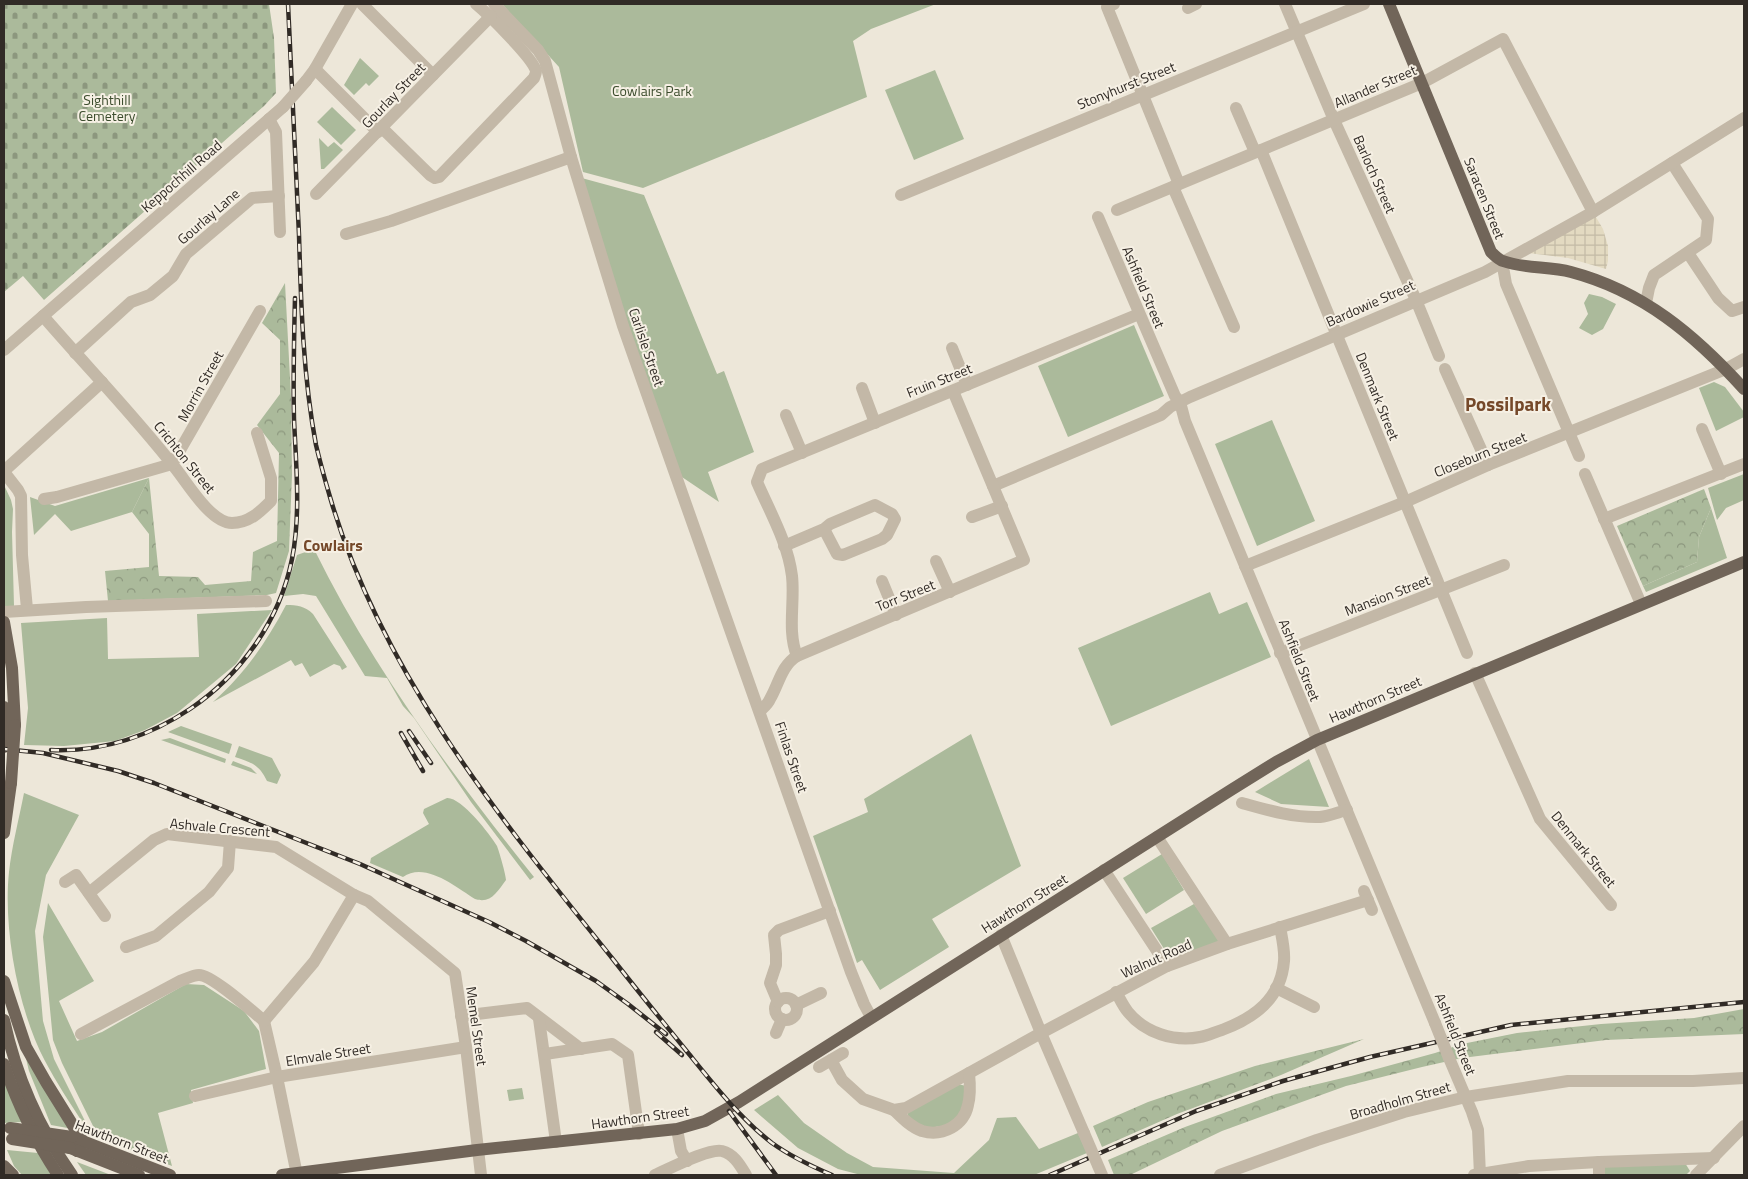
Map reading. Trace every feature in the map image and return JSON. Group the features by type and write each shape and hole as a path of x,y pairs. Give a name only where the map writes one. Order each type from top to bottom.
{"main road":[{"name":"Saracen Street","path":"1389,4 1491,252 1502,261"},
{"path":"1502,261 1569,271 1601,281 1646,303 1698,342 1744,389"},
{"name":"Hawthorn Street","path":"282,1175 294,1175 477,1150 639,1134 697,1125 718,1114 1276,762 1317,740 1744,562"},
{"path":"4,833 11,784 10,724 12,668 5,625"},
{"path":"4,707 10,724 4,747"},
{"path":"4,981 26,1047 46,1082 75,1144"},
{"path":"4,1020 20,1078 49,1140 72,1175"},
{"path":"4,1064 30,1129 58,1175"},
{"name":"Hawthorn Street","path":"8,1134 48,1144 75,1144 170,1175"},
{"name":"Hawthorn Street","path":"75,1144 139,1175"},
{"path":"4,1166 13,1175"}],"street":[{"name":"Keppochhill Road","path":"4,350 283,107 315,70 352,4"},
{"path":"362,4 433,75"},
{"path":"315,70 430,175 436,178 442,175 536,75 536,71 530,61 491,16 476,4"},
{"name":"Carlisle Street","path":"494,4 538,50 544,60 571,157 623,326 760,712"},
{"name":"Barloch Street","path":"1286,4 1334,120 1440,356"},
{"name":"Stonyhurst Street","path":"901,195 1364,4"},
{"path":"1110,5 1176,185 1234,327"},
{"name":"Gourlay Street","path":"316,194 491,16"},
{"name":"Allander Street","path":"1117,210 1422,83 1503,39 1593,212"},
{"path":"1236,108 1258,151"},
{"name":"Bardowie Street","path":"993,486 1161,415 1170,407 1180,402 1485,272 1593,212 1744,118"},
{"path":"269,119 276,132 280,230"},
{"name":"Denmark Street","path":"1258,151 1337,335 1467,653"},
{"path":"346,234 391,221 571,157"},
{"path":"1646,303 1654,275 1706,240 1708,219 1672,163"},
{"name":"Gourlay Lane","path":"75,353 131,302 150,295 173,276 186,254 252,198 279,196"},
{"name":"Ashfield Street","path":"1098,217 1175,396 1180,402 1185,421 1280,653 1466,1097 1478,1130 1478,1175"},
{"path":"1688,253 1718,298 1732,311 1744,307"},
{"name":"Saracen Street","path":"1502,261 1506,284 1578,456"},
{"name":"Morrin Street","path":"172,464 260,311"},
{"name":"Fruin Street","path":"784,546 757,482 762,469 1139,314"},
{"name":"Crichton Street","path":"43,316 134,418 216,518 232,523 254,517 271,501 271,478 257,433"},
{"path":"952,348 967,385"},
{"name":"Closeburn Street","path":"1245,566 1405,502 1488,465 1726,370 1744,359"},
{"path":"1445,368 1488,465"},
{"path":"27,609 22,555 21,496 4,472 102,382"},
{"path":"862,388 875,423"},
{"path":"953,391 1002,506 972,517"},
{"path":"786,415 802,453"},
{"path":"1702,429 1721,474"},
{"path":"44,499 172,464"},
{"path":"1604,519 1700,483 1744,464"},
{"path":"1585,474 1641,604"},
{"path":"797,656 792,645 792,577 784,546 875,505 892,514 895,519 882,539 843,555 837,554 824,529"},
{"name":"Torr Street","path":"797,656 1024,560 1002,506"},
{"path":"936,562 950,592"},
{"name":"Mansion Street","path":"1280,653 1504,565"},
{"path":"882,581 896,615"},
{"path":"4,612 27,609 266,601"},
{"name":"Finlas Street","path":"797,656 790,660 786,666 770,700 760,712 854,980 871,1017"},
{"name":"Denmark Street","path":"1475,674 1540,818 1611,905"},
{"path":"1242,803 1300,816 1322,817 1347,810"},
{"name":"Ashvale Crescent","path":"89,893 154,840 167,834 276,846 354,895"},
{"path":"1157,837 1226,944"},
{"path":"126,947 156,936 209,892 228,868 230,841"},
{"path":"1104,870 1168,966"},
{"path":"64,882 76,876 105,916"},
{"path":"264,1020 314,962 354,895"},
{"name":"Memel Street","path":"354,895 368,902 455,973 481,1175"},
{"name":"Walnut Road","path":"894,1110 906,1108 1116,992 1168,966 1226,944 1368,900"},
{"path":"778,1002 788,999 796,1005 797,1012 795,1016 789,1020 782,1019 776,1012 778,1002 770,983 776,965 774,935 779,930 830,911"},
{"path":"1116,992 1128,1012 1151,1030 1164,1036 1202,1037 1241,1023 1262,1008 1276,988 1284,962 1280,927"},
{"path":"1001,935 1102,1175"},
{"path":"81,1034 192,976 201,975 216,983 264,1020 277,1077 294,1175"},
{"path":"1276,988 1314,1007"},
{"path":"796,1005 821,993"},
{"path":"461,1016 527,1008 581,1049"},
{"path":"540,1019 556,1142"},
{"path":"776,1033 782,1019"},
{"path":"545,1054 612,1044 628,1055 639,1134"},
{"name":"Elmvale Street","path":"195,1096 277,1077 466,1048"},
{"path":"820,1067 842,1053"},
{"path":"831,1060 842,1080 863,1099 894,1110 912,1126 934,1133 947,1130 956,1125 965,1115 968,1104 970,1073"},
{"name":"Broadholm Street","path":"1220,1175 1317,1140 1404,1112 1466,1097 1568,1082 1693,1081 1744,1078"},
{"path":"1696,1175 1744,1126"},
{"path":"677,1129 681,1150 687,1161"},
{"path":"655,1175 708,1153 721,1151 737,1160 746,1175"},
{"path":"1478,1175 1529,1166 1714,1158"},
{"path":"1599,1175 1600,1162"}],"green space":[{"name":"Sighthill Cemetery","path":"4,4 269,4 274,38 276,93 264,106 44,300 23,276 4,292"},
{"name":"Cowlairs Park","path":"502,4 936,4 871,29 853,41 867,97 643,188 583,172 559,67"},
{"path":"360,58 379,76 369,86 366,83 354,95 344,85"},
{"path":"935,70 964,139 914,160 885,90"},
{"path":"332,107 356,130 341,145 317,122"},
{"path":"319,138 328,147 334,142 343,150 324,169 321,169"},
{"path":"578,177 644,195 717,374 724,371 754,452 708,472 719,502 676,473"},
{"path":"285,283 291,397 292,475 289,551 276,593 267,595 108,601 105,571 149,567 149,534 132,512 149,478 159,576 198,577 205,585 251,581 253,552 277,541 279,453 257,425 280,394 280,340 262,323"},
{"path":"1589,294 1602,297 1616,304 1603,329 1592,335 1579,328 1588,314 1584,303"},
{"path":"1134,325 1164,396 1068,437 1038,366"},
{"path":"1714,382 1725,387 1744,412 1744,417 1716,431 1699,388"},
{"path":"1272,420 1315,521 1257,546 1215,444"},
{"path":"1744,474 1744,500 1726,508 1717,520 1708,488"},
{"path":"149,478 132,512 71,531 55,514 34,535 30,497 55,506"},
{"path":"4,485 13,509 14,606 4,607"},
{"path":"1704,489 1711,508 1699,537 1697,562 1643,586 1617,526"},
{"path":"1711,508 1727,558 1646,592 1643,586 1697,562 1699,537"},
{"path":"314,549 336,593 387,678 365,676 316,596 303,594 284,596 297,555"},
{"path":"1210,592 1219,614 1247,602 1271,657 1111,726 1078,648"},
{"path":"286,605 301,606 313,614 347,667 342,670 340,666 334,664 310,677 302,663 295,666 291,660 213,702 254,657"},
{"path":"272,610 236,664 177,713 145,730 115,741 64,746 24,745 28,708 21,623 107,618 108,659 199,657 197,614"},
{"path":"387,678 473,800 534,877 530,880 471,802 414,718 403,706"},
{"path":"181,726 232,744 229,754 168,732"},
{"path":"971,734 1021,866 932,919 949,947 880,990 862,960 857,963 813,836 868,812 864,799"},
{"path":"170,738 226,759 225,763 161,740"},
{"path":"239,746 272,758 281,775 277,784 267,781 261,771 254,765 235,757"},
{"path":"1309,759 1329,807 1281,804 1255,792"},
{"path":"233,761 251,768 257,774 231,765"},
{"path":"24,793 79,815 46,875 35,931 43,1021 54,1059 87,1125 83,1123 58,1085 35,1041 20,994 15,969 8,918 9,872"},
{"path":"447,798 460,803 482,825 497,846 506,880 493,896 485,900 475,899 450,883 430,874 412,873 403,877 370,863 371,858 429,824 423,813 424,809"},
{"path":"1162,854 1184,890 1146,914 1123,878"},
{"path":"48,903 94,981 59,1001 77,1041 102,1032 186,984 204,985 244,1011 259,1031 266,1069 191,1090 193,1103 158,1113 172,1166 107,1141 96,1132 62,1063 53,1040 43,937"},
{"path":"1194,904 1221,941 1171,960 1151,928"},
{"path":"1744,1009 1744,1034 1606,1040 1462,1058 1346,1086 1222,1131 1130,1175 1114,1175 1108,1160 1185,1127 1276,1094 1351,1076 1462,1044 1517,1033 1601,1024 1694,1018"},
{"path":"1364,1039 1281,1075 1177,1114 1102,1147 1093,1126 1148,1102 1255,1066"},
{"path":"23,1046 73,1129 51,1125 29,1071"},
{"path":"4,1075 22,1122 4,1123"},
{"path":"958,1084 966,1086 963,1111 948,1125 929,1128 907,1119 908,1112"},
{"path":"522,1088 524,1099 509,1101 507,1090"},
{"path":"778,1095 804,1123 847,1153 873,1167 954,1173 989,1140 997,1118 1016,1117 1039,1149 1078,1133 1087,1153 1034,1175 861,1175 838,1169 798,1148 754,1110"},
{"path":"7,1150 38,1153 53,1175 22,1175 14,1166"},
{"path":"77,1162 111,1175 86,1175"},
{"path":"1685,1163 1690,1171 1686,1175 1602,1175 1601,1167"}],"shaded area":[{"path":"1593,212 1603,229 1608,246 1606,269 1568,258 1521,252"}],"railway":[{"path":"288,4 302,314 308,393 316,445 330,497 352,562 380,624 412,683 448,741 487,797 640,994 708,1077 738,1112 772,1143 832,1175"},
{"path":"51,750 88,748 124,741 158,728 174,719 209,695 226,680 242,663 268,624 286,582 295,542 297,489 294,419 295,298"},
{"path":"409,731 431,763"},
{"path":"401,733 423,771"},
{"path":"4,749 43,753 118,771 154,783 360,864 489,922 526,941 596,981 666,1034"},
{"path":"1050,1175 1196,1111 1283,1081 1370,1057 1511,1025 1744,1002"},
{"path":"656,1032 682,1055"},
{"path":"729,1111 776,1175"}],"district":[{"name":"Possilpark","path":"1508,403"},
{"name":"Cowlairs","path":"333,545"}]}
